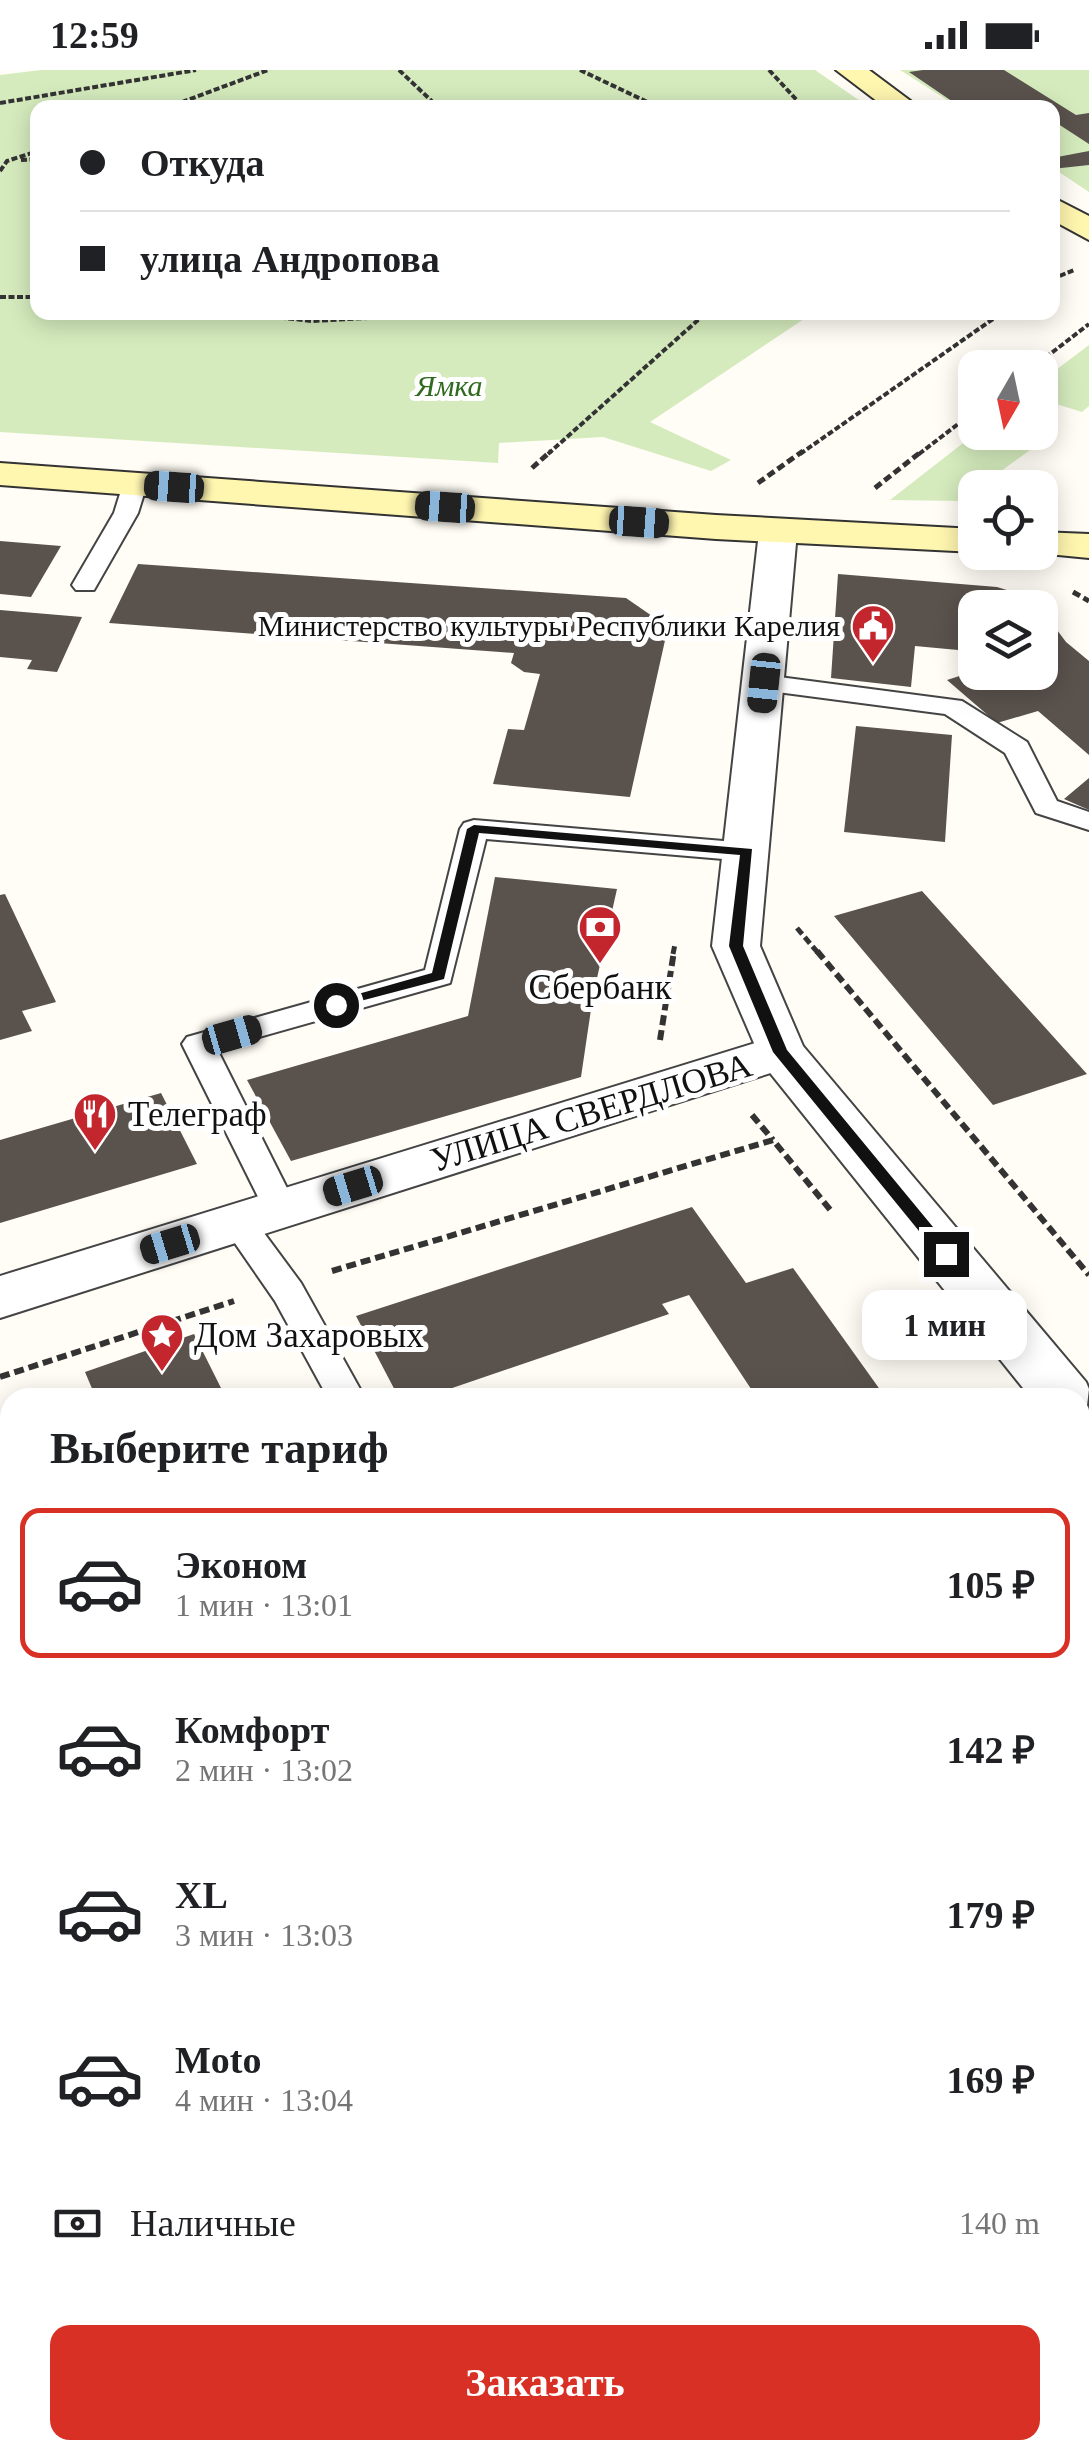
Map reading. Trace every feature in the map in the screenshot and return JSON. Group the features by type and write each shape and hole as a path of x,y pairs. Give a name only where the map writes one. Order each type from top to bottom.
{"main road":[{"path":"850,70 894,100"},
{"path":"1060,211 1089,230"},
{"path":"0,474 778,532 958,540"},
{"path":"1058,545 1089,546"}],"street":[{"path":"778,532 736,946 780,1052 1057,1388"},
{"name":"УЛИЦА СВЕРДЛОВА","path":"0,1297 780,1052"}],"lane":[{"path":"84,584 126,513 135,484"},
{"path":"764,683 952,707 1017,748 1046,807 1089,821"},
{"path":"341,1388 281,1286 198,1044 439,976 474,829 748,852"}],"path":[{"path":"0,103 196,70"},
{"path":"187,100 268,70"},
{"path":"399,70 431,100"},
{"path":"580,70 643,100"},
{"path":"769,70 797,100"},
{"path":"0,166 30,154"},
{"path":"7,162 30,160"},
{"path":"0,297 30,297"},
{"path":"524,475 698,320"},
{"path":"745,492 992,320"},
{"path":"1055,350 1089,324"},
{"path":"874,489 958,424"},
{"path":"793,923 1089,1275"},
{"path":"659,1051 676,940"},
{"path":"0,1377 281,1286 773,1140 836,1216"}],"green space":[{"name":"Ямка","path":"41,70 815,70 859,100 30,100 30,320 803,320 650,422 731,460 711,471 603,437 499,443 498,463 0,432 0,75"},
{"path":"900,70 1089,70 1089,192 1060,173 1060,100 947,100"},
{"path":"1089,345 1089,406 1082,412 1058,405 1058,368"},
{"path":"958,447 1030,450 1003,470 958,470 958,501 890,500"}],"building":[{"path":"1004,70 1052,100 950,100 909,72"},
{"path":"1060,105 1076,115 1089,113 1089,144 1060,125"},
{"path":"1089,151 1089,165 1060,168 1060,156"},
{"path":"0,541 61,546 31,597 0,594"},
{"path":"138,564 626,598 668,627 630,797 493,784 508,729 524,730 540,674 524,672 511,663 514,653 109,623"},
{"name":"Министерство культуры Республики Карелия","path":"838,574 1007,590 958,590 958,650 915,646 911,687 831,678"},
{"path":"0,610 82,617 57,672 27,669 32,660 0,657"},
{"name":"Министерство культуры Республики Карелия","path":"1058,631 1089,661 1089,755 1038,711 997,723 959,690 1058,690"},
{"name":"Министерство культуры Республики Карелия","path":"958,676 958,689 947,680"},
{"path":"856,726 952,735 945,842 844,832"},
{"path":"1089,778 1089,810 1064,799"},
{"path":"495,877 617,889 593,996 581,1077 291,1161 247,1080 468,1016"},
{"path":"922,891 1087,1074 993,1105 834,916"},
{"path":"5,894 56,1002 22,1011 32,1031 0,1040 0,895"},
{"name":"Телеграф","path":"161,1093 197,1164 0,1223 0,1140"},
{"path":"692,1207 746,1283 793,1268 879,1388 750,1388 689,1295 662,1304 669,1314 452,1388 394,1388 356,1316"},
{"path":"194,1334 221,1388 92,1388 85,1372"}],"place":[{"name":"Министерство культуры Республики Карелия","path":"873,664"},
{"name":"Сбербанк","path":"600,965"},
{"name":"Телеграф","path":"95,1152"},
{"name":"Дом Захаровых","path":"162,1373"}],"route":[{"path":"336,1005 439,976 474,829 748,852 736,946 780,1052 946,1254"}]}
